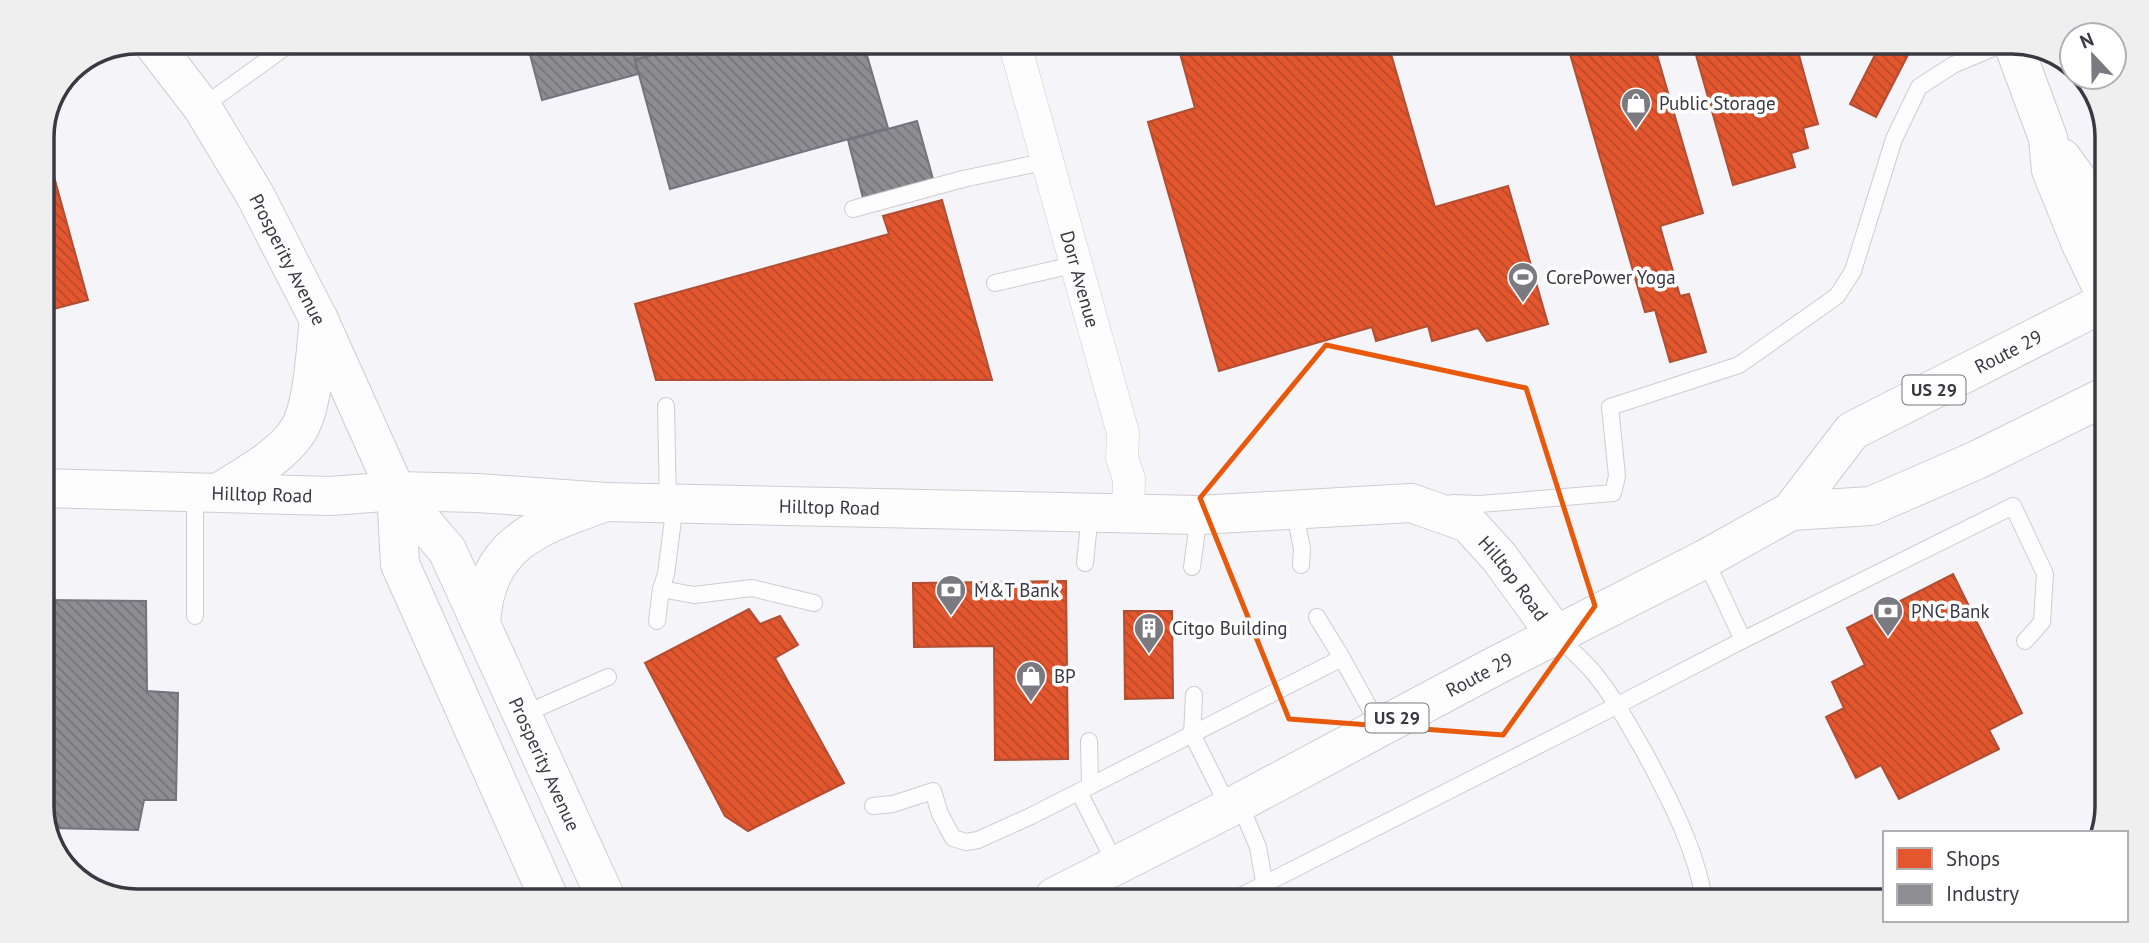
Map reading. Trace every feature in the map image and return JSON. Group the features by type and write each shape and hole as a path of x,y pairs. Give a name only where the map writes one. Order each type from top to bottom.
{"main road":[{"name":"Prosperity Avenue","path":"161,54 202,107 256,195 319,320 396,491 447,550 601,889"},
{"path":"2017,55 2048,138 2051,170 2094,231"},
{"name":"Route 29","path":"1070,889 1791,512 1852,431 2095,307"},
{"path":"207,491 275,454 298,432 310,393 319,320"},
{"name":"Route 29","path":"1791,512 1871,506 1977,460 2095,401"},
{"name":"Hilltop Road","path":"54,488 331,496 396,491 672,504 1199,515 1411,503 1468,523 1499,557 1556,635"},
{"name":"Prosperity Avenue","path":"396,491 400,564 545,889"},
{"path":"481,623 487,583 505,555 538,530 606,502"}],"street":[{"name":"Dorr Avenue","path":"1018,54 1123,433 1122,458 1129,479 1128,514"}],"lane":[{"path":"202,107 276,54"},
{"path":"1411,503 1480,504 1613,493 1617,476 1610,407 1739,365 1837,296 1853,271 1894,139 1919,87 1953,65 1979,54"},
{"path":"853,209 963,179 1048,161"},
{"path":"995,283 1076,264"},
{"path":"657,621 666,574 672,504 666,406"},
{"path":"195,616 207,491"},
{"path":"1269,889 1743,640 2013,506 2045,574 2042,622 2025,641"},
{"path":"1294,510 1302,548 1301,565"},
{"path":"1085,563 1090,513"},
{"path":"1192,567 1199,515"},
{"path":"1705,559 1743,640"},
{"path":"661,589 694,595 752,588 814,603"},
{"path":"1317,617 1380,727"},
{"path":"1556,635 1593,671 1618,705 1679,823 1702,889"},
{"path":"873,806 893,804 933,790 940,814 953,838 966,842 978,839 1031,816 1342,658"},
{"path":"522,715 608,677"},
{"path":"1194,695 1192,734 1258,848 1265,889"},
{"path":"1089,741 1084,789 1116,865"}],"highlighted area":[{"path":"1326,345 1526,388 1595,606 1503,735 1289,719 1200,498"}],"building: Shops":[{"path":"1180,54 1391,54 1435,207 1508,186 1548,324 1487,341 1478,328 1432,341 1428,326 1376,341 1372,327 1219,371 1148,122 1195,108"},
{"name":"Public Storage","path":"1570,54 1657,54 1703,213 1660,226 1680,296 1689,294 1706,352 1670,362 1655,310 1645,312"},
{"name":"Public Storage","path":"1696,54 1799,54 1818,124 1803,128 1808,148 1791,153 1795,167 1733,185"},
{"path":"1875,54 1908,54 1876,117 1850,104"},
{"path":"54,177 88,300 54,309"},
{"path":"942,200 992,380 656,380 635,304 889,234 883,216"},
{"path":"1953,574 2022,713 1989,730 1999,749 1899,799 1881,765 1856,778 1826,717 1844,708 1832,682 1865,665 1847,628"},
{"name":"BP","path":"1066,581 1068,759 995,760 994,646 914,647 913,583"},
{"path":"749,609 760,624 780,616 798,645 775,658 844,783 748,831 725,816 645,663"},
{"name":"Citgo Building","path":"1124,611 1172,611 1173,698 1125,699"}],"building: Industry":[{"path":"530,54 656,54 635,60 638,74 542,100"},
{"path":"656,54 867,54 888,128 670,189 635,60"},
{"path":"917,121 933,179 863,198 848,140"},
{"path":"54,600 146,601 147,691 178,693 176,800 144,800 138,830 58,828 54,811"}],"place":[{"name":"Public Storage","path":"1636,130"},
{"name":"CorePower Yoga","path":"1523,304"},
{"name":"M&T Bank","path":"951,617"},
{"name":"PNC Bank","path":"1888,638"},
{"name":"Citgo Building","path":"1149,655"},
{"name":"BP","path":"1031,703"}]}
